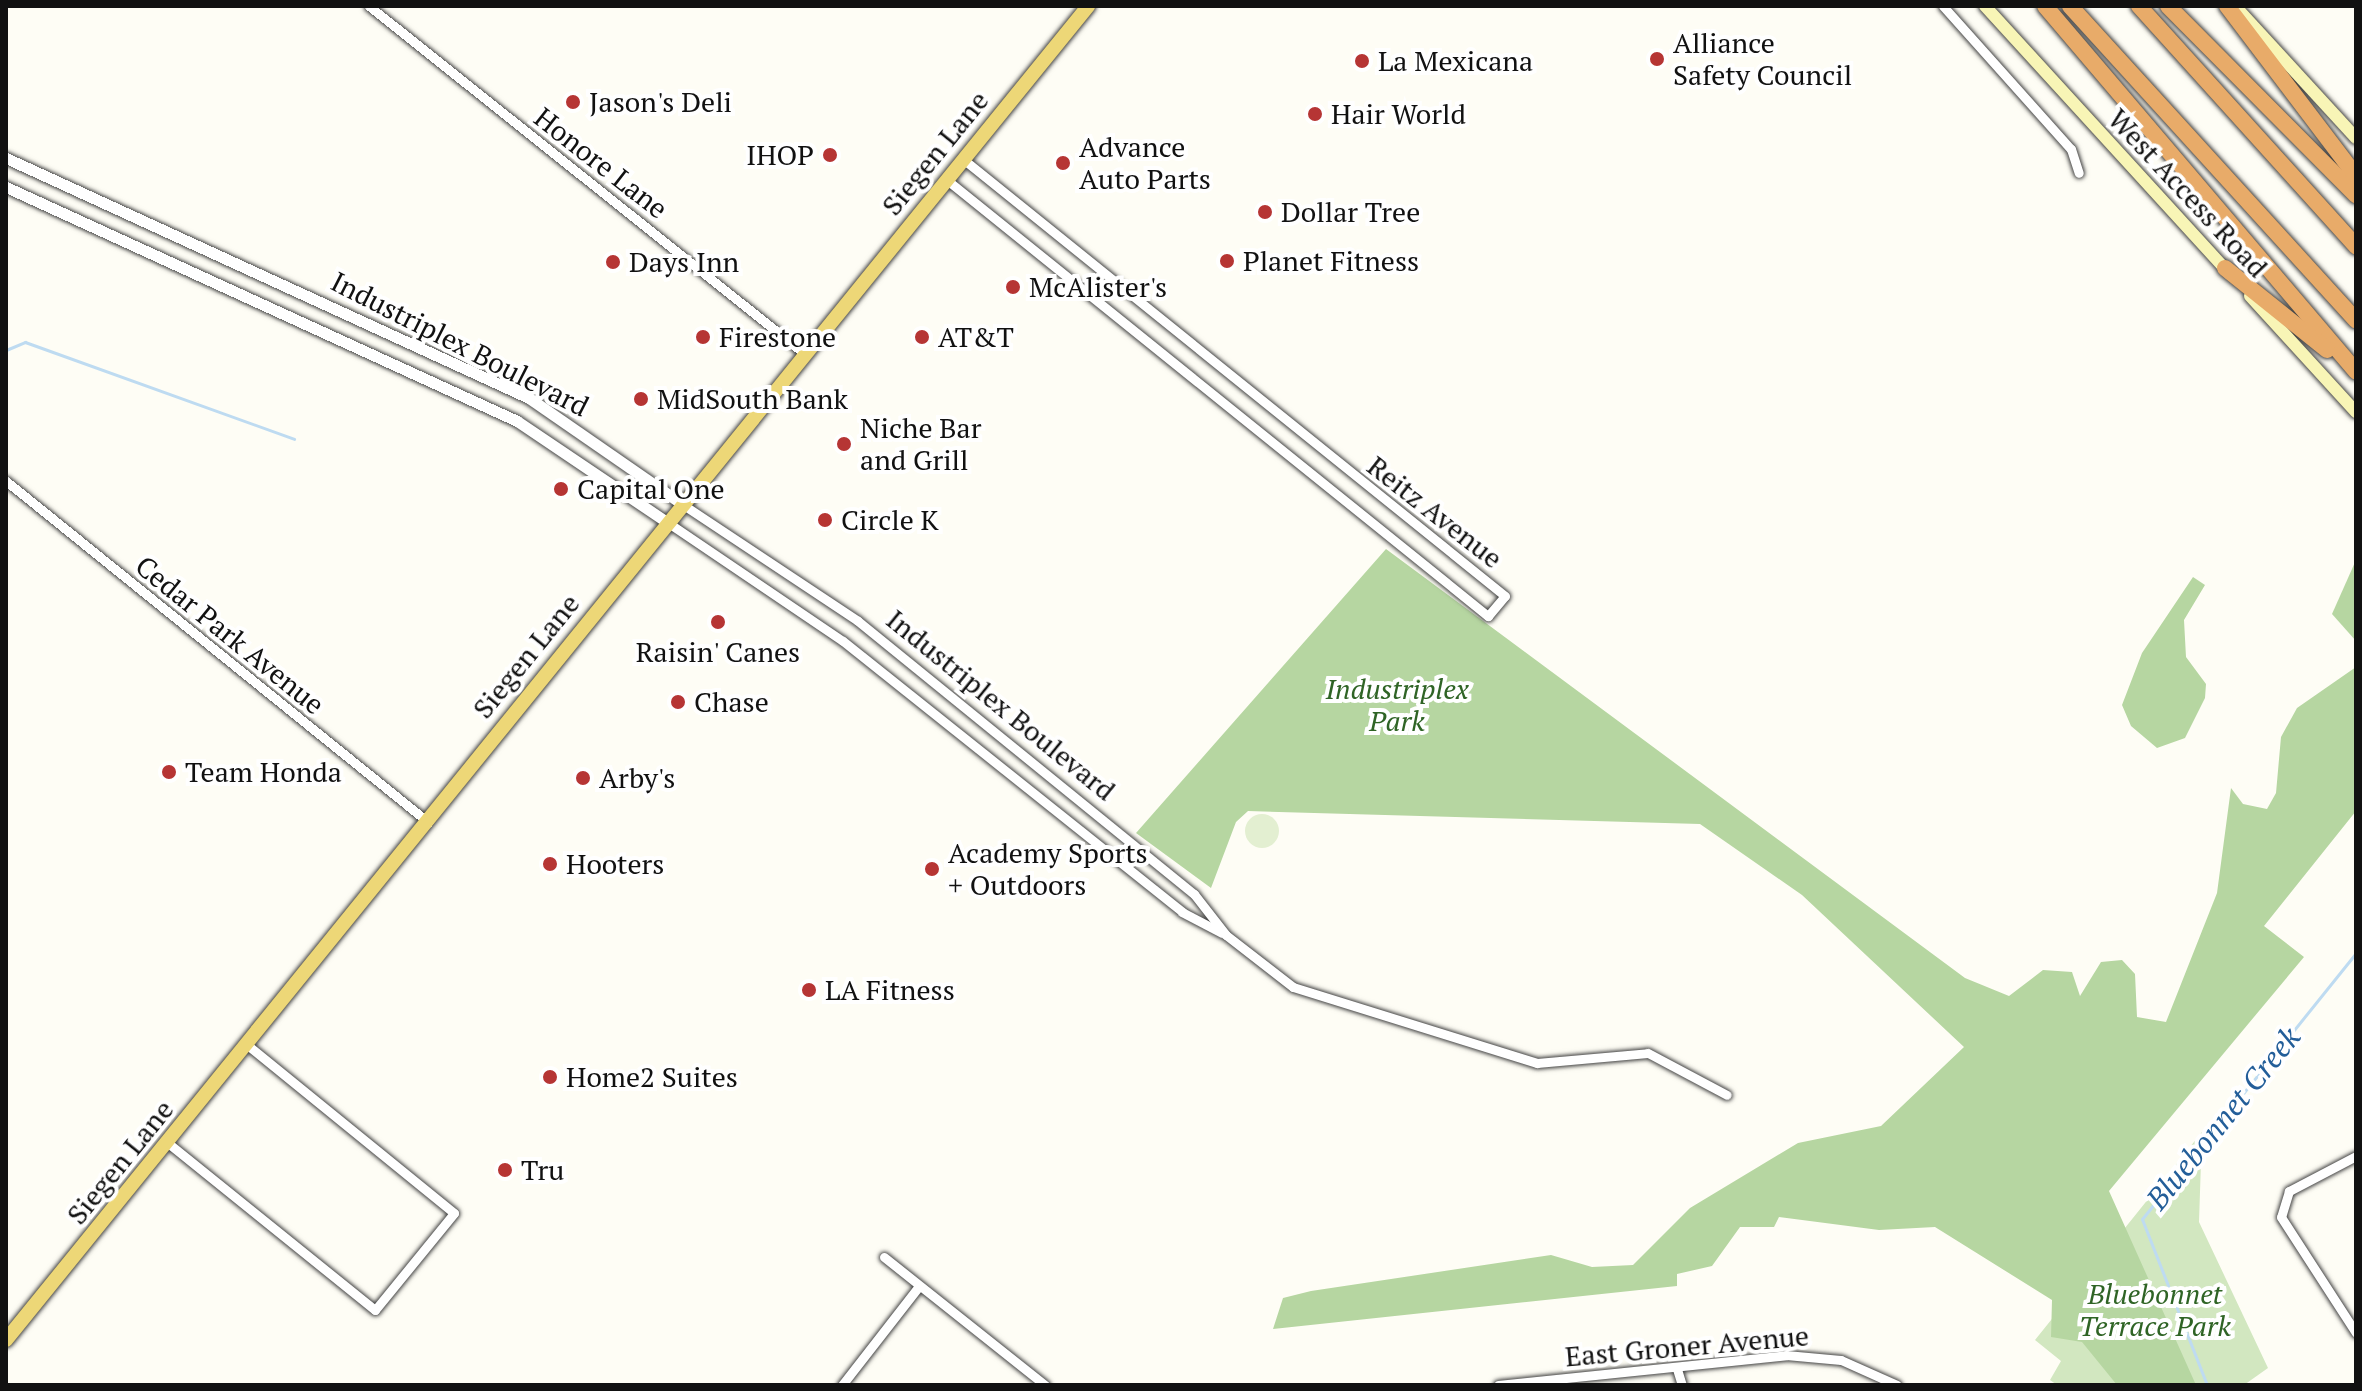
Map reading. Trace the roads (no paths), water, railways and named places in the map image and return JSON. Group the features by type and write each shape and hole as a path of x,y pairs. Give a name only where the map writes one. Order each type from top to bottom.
{"highway":[{"path":"2045,6 2356,373"},
{"path":"2070,6 2356,320"},
{"path":"2139,6 2356,246"},
{"path":"2168,6 2356,195"},
{"path":"2227,6 2356,176"},
{"path":"2225,268 2356,373"}],"main road":[{"name":"Siegen Lane","path":"6,1340 1088,6"},
{"name":"West Access Road","path":"1985,6 2356,412"},
{"path":"2235,6 2356,138"}],"street":[{"name":"Honore Lane","path":"369,6 805,354"},
{"path":"1943,6 2071,149 2079,173"},
{"name":"Industriplex Boulevard","path":"6,158 529,398 858,621 1194,894 1226,935"},
{"name":"Reitz Avenue","path":"947,180 1488,616 1505,596 964,160"},
{"name":"Industriplex Boulevard","path":"6,187 517,421 843,641 1182,912 1226,935 1293,987 1353,1011 1537,1063 1648,1053 1727,1095"},
{"name":"Cedar Park Avenue","path":"6,481 428,822"},
{"path":"168,1143 375,1310 454,1213 247,1045"},
{"path":"2356,1156 2281,1201 2281,1217 2356,1333"},
{"path":"884,1257 1045,1385"},
{"path":"842,1385 919,1286"},
{"name":"East Groner Avenue","path":"1498,1385 1677,1369 1786,1355 1829,1357 1897,1385"},
{"path":"1677,1369 1682,1385"}],"waterway":[{"path":"6,350 25,342 294,439"},
{"name":"Bluebonnet Creek","path":"2207,1385 2142,1219 2356,953"}],"place":[{"name":"Alliance Safety Council","path":"1657,59"},
{"name":"La Mexicana","path":"1362,61"},
{"name":"Jason's Deli","path":"573,102"},
{"name":"Hair World","path":"1315,114"},
{"name":"IHOP","path":"830,155"},
{"name":"Advance Auto Parts","path":"1063,163"},
{"name":"Dollar Tree","path":"1265,212"},
{"name":"Planet Fitness","path":"1227,261"},
{"name":"Days Inn","path":"613,262"},
{"name":"McAlister's","path":"1013,287"},
{"name":"Firestone","path":"703,337"},
{"name":"AT&T","path":"922,337"},
{"name":"MidSouth Bank","path":"641,399"},
{"name":"Niche Bar and Grill","path":"844,444"},
{"name":"Capital One","path":"561,489"},
{"name":"Circle K","path":"825,520"},
{"name":"Raisin' Canes","path":"718,622"},
{"name":"Chase","path":"678,702"},
{"name":"Team Honda","path":"169,772"},
{"name":"Arby's","path":"583,778"},
{"name":"Hooters","path":"550,864"},
{"name":"Academy Sports + Outdoors","path":"932,869"},
{"name":"LA Fitness","path":"809,990"},
{"name":"Home2 Suites","path":"550,1077"},
{"name":"Tru","path":"505,1170"}],"park label":[{"name":"Industriplex Park","path":"1397,705"},
{"name":"Bluebonnet Terrace Park","path":"2155,1310"}]}
